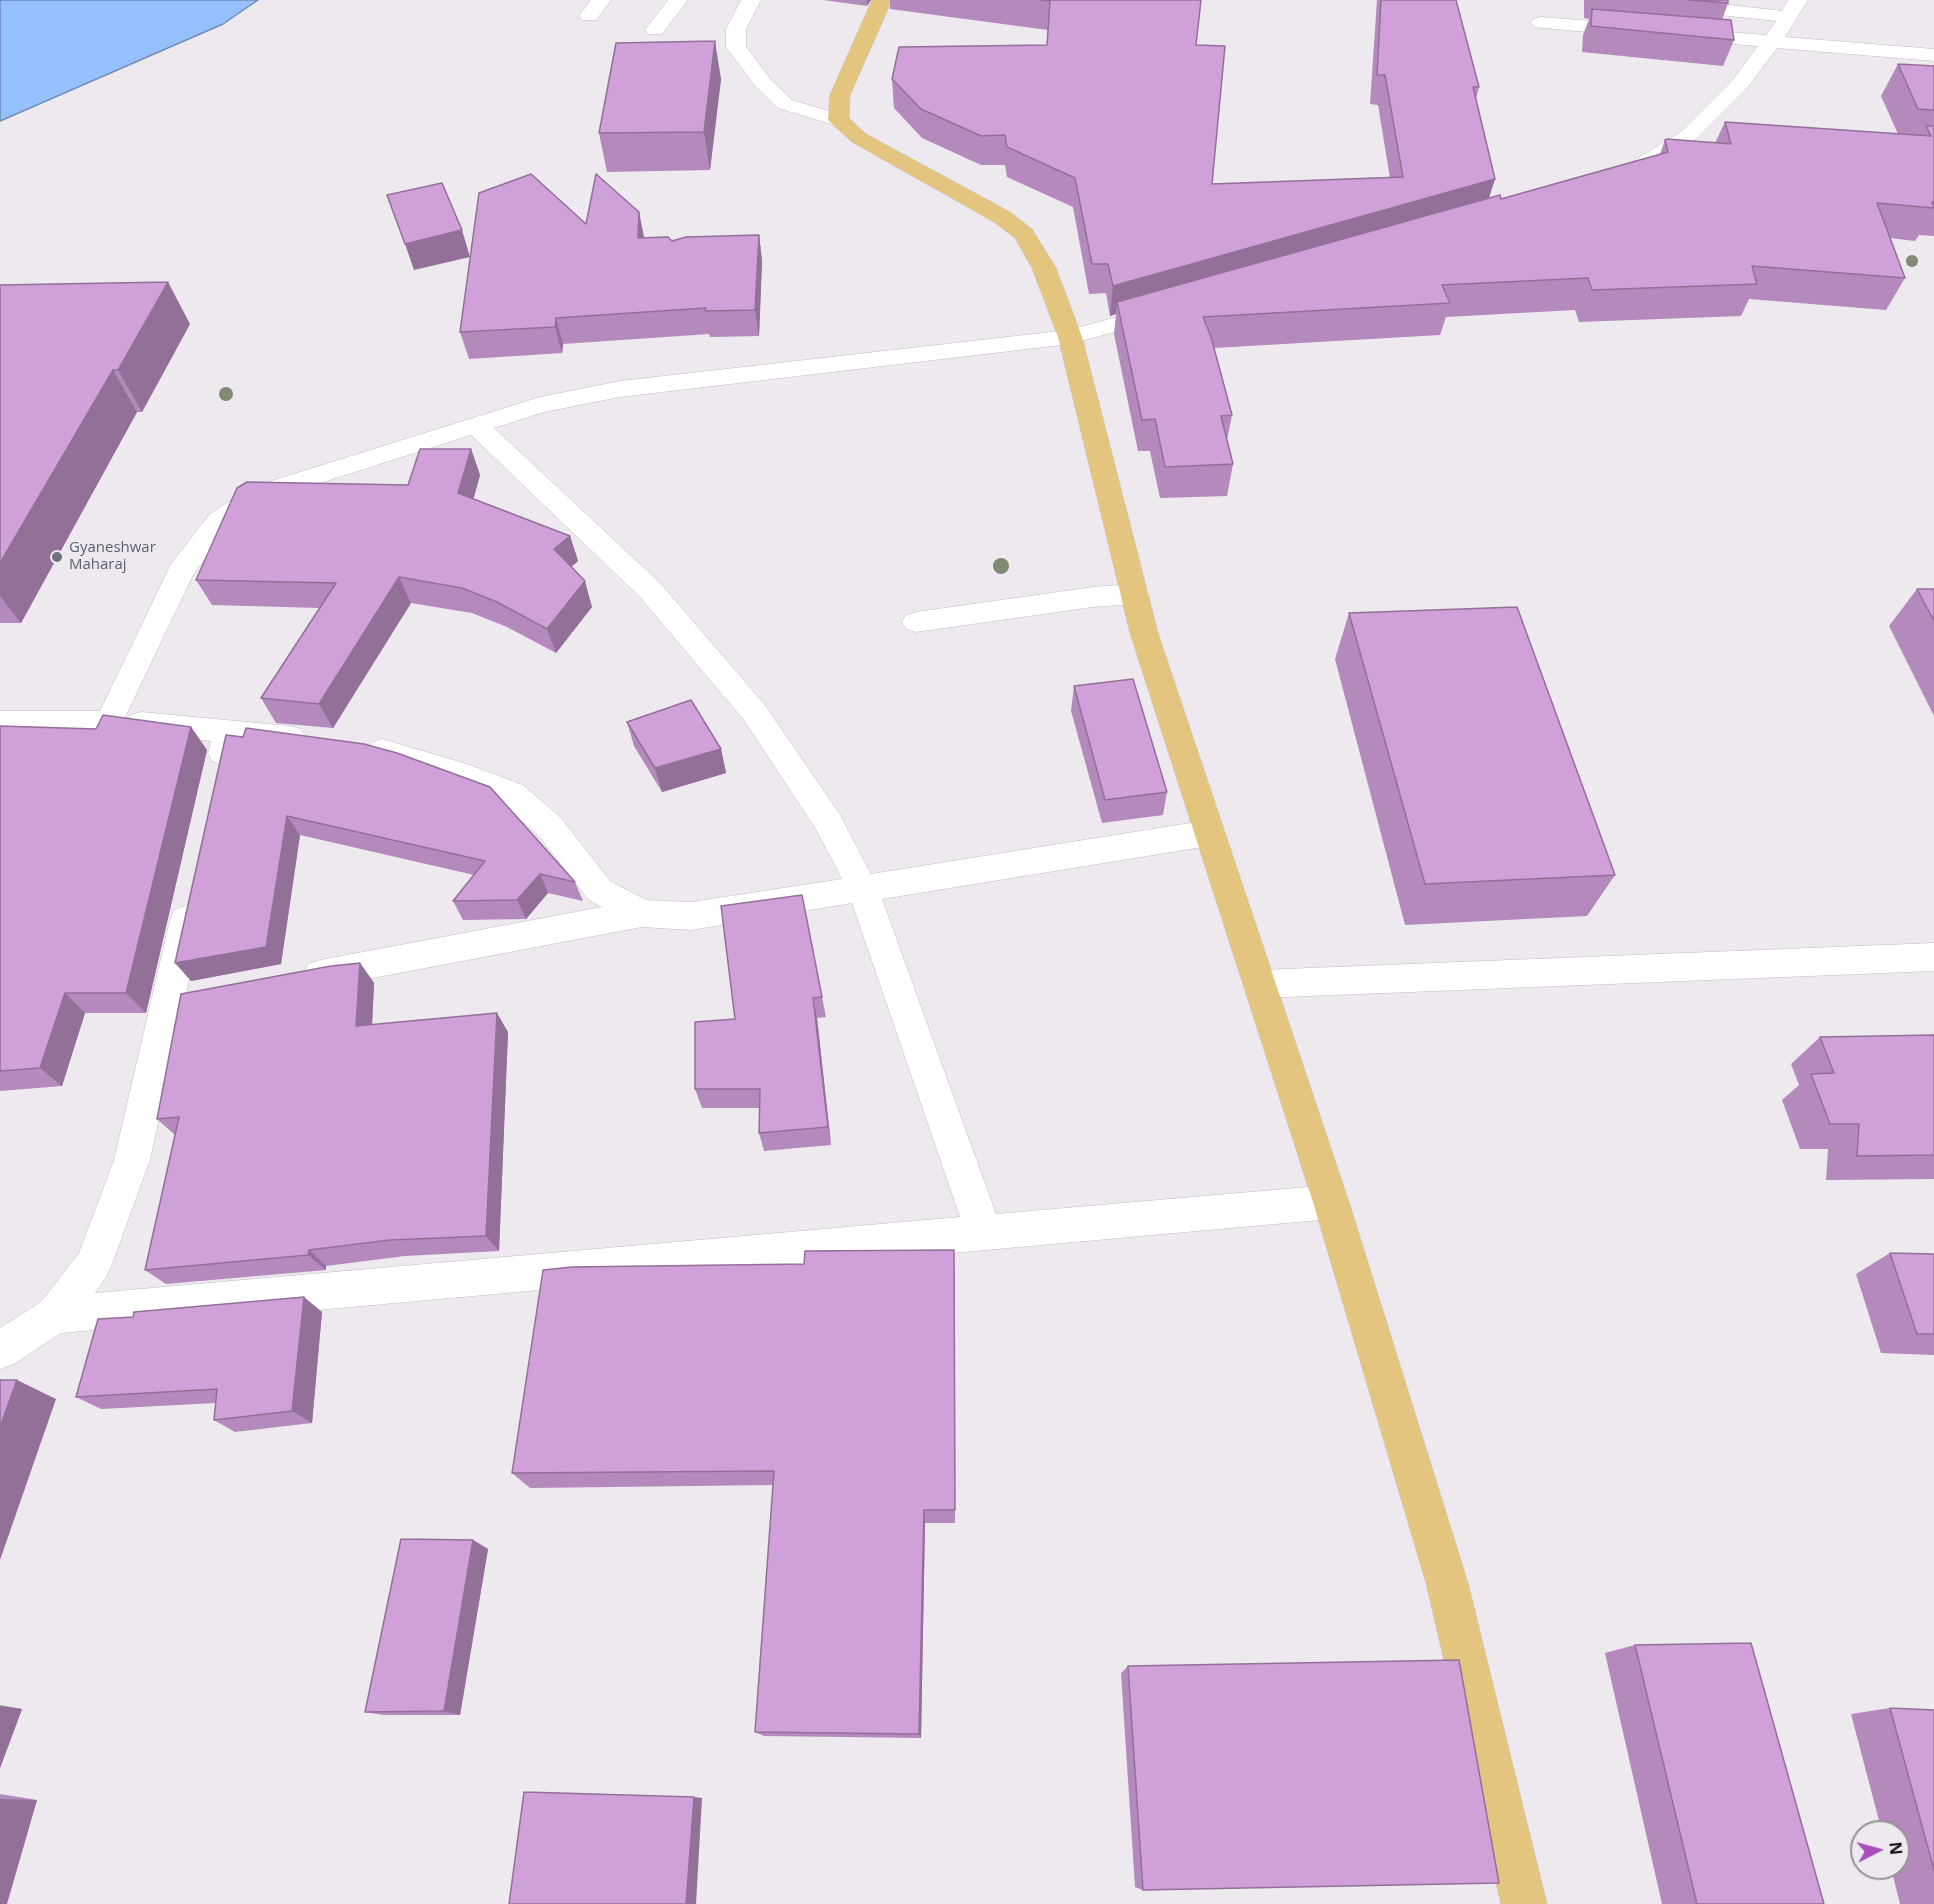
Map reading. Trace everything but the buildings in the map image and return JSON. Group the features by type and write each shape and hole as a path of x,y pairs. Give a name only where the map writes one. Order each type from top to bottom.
{"main road":[{"path":"882,0 840,95 838,120 859,138 1002,217 1024,234 1044,268 1070,337 1144,633 1331,1202 1447,1583 1524,1904"}],"street":[{"path":"589,16 601,0"},
{"path":"655,30 678,0"},
{"path":"751,0 736,29 736,47 764,84 785,104 838,120"},
{"path":"1625,173 1701,136 1772,42 1793,9 1635,0"},
{"path":"1541,23 1645,32"},
{"path":"1668,33 1934,55"},
{"path":"109,722 181,571 219,520 261,493 540,405 620,389 741,373 1070,337 1179,307"},
{"path":"475,425 650,590 747,704 828,822 863,889 984,1233"},
{"path":"916,622 1093,597 1135,594"},
{"path":"0,722 109,722 322,741"},
{"path":"216,787 228,731"},
{"path":"355,746 456,772 512,794 550,827 599,890 642,913"},
{"path":"294,979 642,913 691,916 1209,833"},
{"path":"0,1350 56,1316 93,1264 132,1160 194,889"},
{"path":"1260,984 1934,957"},
{"path":"167,1004 202,997"},
{"path":"56,1316 1331,1202"}],"water":[{"path":"0,0 258,0 223,24 0,121"}],"place":[{"name":"Gyaneshwar Maharaj","path":"57,557"}]}
